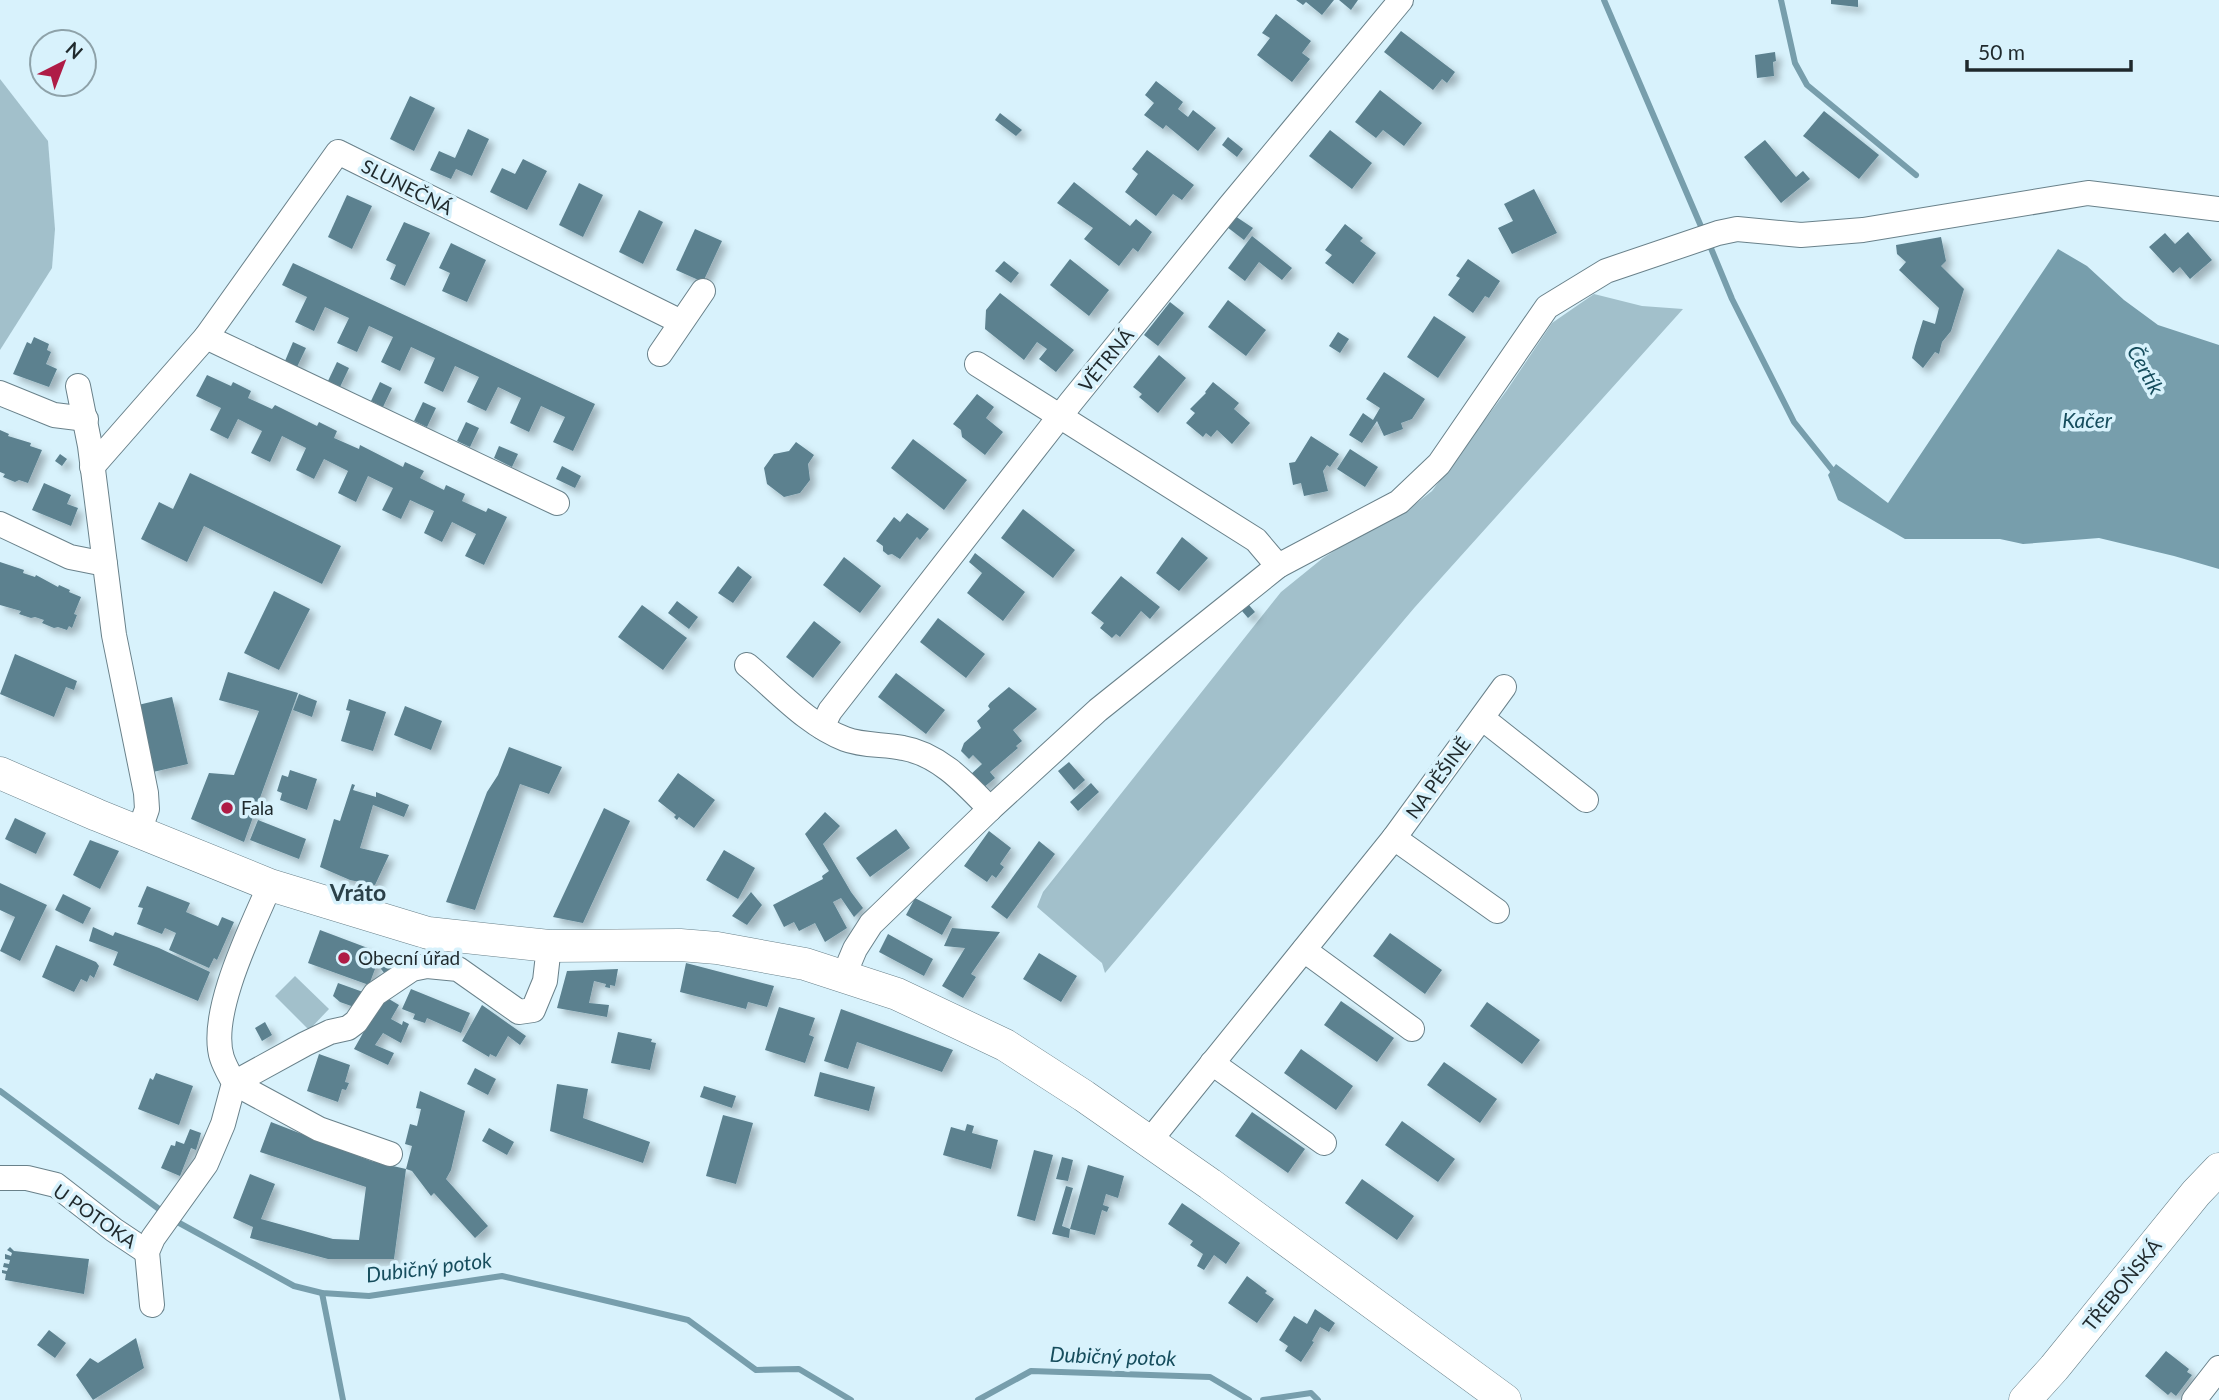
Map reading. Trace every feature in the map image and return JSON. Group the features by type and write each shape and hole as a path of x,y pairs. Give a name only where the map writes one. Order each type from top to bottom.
{"main road":[{"path":"0,773 270,885 428,933 549,946 668,945 717,948 767,956 844,975 897,994 1005,1045 1084,1096 1210,1184 1505,1400"},
{"name":"TŘEBOŇSKÁ","path":"2025,1400 2196,1193 2219,1169"}],"street":[{"name":"VĚTRNÁ","path":"822,727 830,712 1061,415 1401,0"},
{"name":"SLUNEČNÁ","path":"92,467 206,337 338,152 681,322"},
{"path":"844,975 855,949 871,923 1098,710 1279,565 1399,502 1439,464 1547,307 1606,271 1686,243 1737,229 1801,235 1863,230 2088,193 2219,209"},
{"path":"660,354 703,291"},
{"path":"206,337 557,503"},
{"path":"978,364 1256,540 1279,565"},
{"path":"78,386 78,418 92,467 114,635 146,793 147,809 139,832"},
{"path":"0,393 54,415 78,418"},
{"path":"0,524 71,557 105,564"},
{"path":"747,665 822,727 847,740 907,748 929,757 964,781 990,809"},
{"name":"NA PĚŠINĚ","path":"1148,1143 1394,838 1504,687"},
{"name":"NA PĚŠINĚ","path":"1482,718 1586,800"},
{"name":"NA PĚŠINĚ","path":"1394,838 1497,911"},
{"path":"270,885 242,949 220,1019 221,1056 234,1083 319,1129 390,1154"},
{"path":"152,1305 147,1252 161,1227 206,1164 223,1124 234,1083 305,1044 330,1032 348,1028 356,1022 375,994 412,969 427,966 458,969 519,1012 533,1010 545,981 549,946"},
{"path":"1304,950 1412,1029"},
{"path":"1212,1063 1324,1143"},
{"name":"U POTOKA","path":"0,1178 27,1178 56,1185 147,1252"},
{"path":"2194,1400 2219,1368"}],"shaded area":[{"path":"0,79 48,141 55,229 52,268 0,350"},
{"path":"1594,294 1642,306 1683,309 1415,607 1105,973 1102,963 1037,907 1043,892 1281,592 1323,558 1372,527 1404,513 1432,491 1507,390 1552,323"},
{"path":"295,976 329,1009 309,1030 275,996"}],"water":[{"name":"Kačer","path":"2058,249 2087,266 2124,300 2158,325 2219,345 2219,569 2099,538 2023,544 2000,539 1905,539 1838,500 1828,475 1836,464 1888,503"}],"building":[{"path":"1296,0 1334,0 1322,15 1306,2 1303,5"},
{"path":"1339,0 1358,0 1351,10"},
{"path":"1831,0 1858,0 1858,7 1831,4"},
{"path":"1276,14 1311,41 1302,53 1310,59 1292,82 1257,55 1270,38 1262,33"},
{"path":"1401,31 1455,72 1447,83 1442,79 1433,90 1384,52"},
{"path":"1775,52 1774,76 1757,78 1755,55"},
{"path":"1156,81 1183,102 1178,109 1188,117 1193,110 1216,128 1198,151 1166,125 1163,129 1144,115 1154,103 1145,95"},
{"path":"1380,90 1422,123 1404,146 1383,130 1376,138 1355,122"},
{"path":"410,96 435,108 414,151 390,139"},
{"path":"1824,111 1879,155 1859,179 1803,136"},
{"path":"1000,113 1022,130 1016,136 995,120"},
{"path":"468,129 489,139 472,176 456,169 451,179 430,170 439,151 455,158"},
{"path":"1330,130 1372,163 1352,189 1309,156"},
{"path":"1228,137 1243,149 1237,157 1222,145"},
{"path":"1765,140 1796,177 1803,171 1810,179 1781,203 1744,157"},
{"path":"1147,150 1194,185 1182,200 1173,194 1156,216 1125,192 1138,174 1132,169"},
{"path":"523,159 547,171 527,210 490,192 502,168 515,174"},
{"path":"1074,182 1130,226 1136,219 1152,232 1138,252 1133,248 1119,266 1084,239 1093,228 1057,203"},
{"path":"579,183 603,195 583,237 559,225"},
{"path":"1534,189 1557,233 1512,254 1498,228 1513,221 1504,204"},
{"path":"347,195 372,206 352,249 328,237"},
{"path":"639,210 663,222 643,264 619,252"},
{"path":"1235,216 1253,228 1244,240 1227,227"},
{"path":"404,222 430,233 405,286 390,279 396,265 386,260"},
{"path":"1345,224 1363,238 1360,241 1376,253 1353,284 1325,263 1332,255 1325,250"},
{"path":"695,229 722,241 703,282 676,270"},
{"path":"2188,232 2212,260 2190,279 2180,267 2173,273 2149,247 2165,233 2175,244"},
{"path":"1252,236 1292,268 1282,280 1259,262 1245,281 1228,268"},
{"path":"1941,237 1946,261 1941,266 1964,289 1951,331 1942,342 1939,354 1935,352 1923,368 1912,358 1915,346 1923,320 1935,324 1939,308 1899,270 1906,262 1897,254 1896,245"},
{"path":"451,243 486,260 467,302 442,291 450,273 439,268"},
{"path":"1070,259 1109,290 1089,316 1050,285"},
{"path":"1468,259 1500,281 1489,298 1485,296 1473,313 1448,295 1460,278 1456,276"},
{"path":"1004,261 1019,273 1011,283 995,271"},
{"path":"293,263 595,404 573,451 553,442 565,417 541,406 529,432 510,423 521,398 498,387 486,411 467,402 479,377 455,366 443,392 424,383 435,358 411,347 400,371 381,362 393,337 369,326 357,352 337,343 349,318 325,307 314,331 295,322 307,297 282,285"},
{"path":"1000,293 1074,350 1056,372 1039,359 1047,349 1037,342 1024,360 985,329 986,310"},
{"path":"1228,300 1266,330 1246,356 1208,327"},
{"path":"1170,302 1184,313 1158,346 1144,335"},
{"path":"1434,316 1466,337 1438,378 1407,357"},
{"path":"1338,332 1349,339 1340,353 1329,346"},
{"path":"34,337 49,344 47,350 51,352 46,364 57,369 49,387 13,374 27,342 31,344"},
{"path":"293,342 306,348 297,367 285,361"},
{"path":"1159,355 1186,378 1158,413 1139,397 1142,394 1133,387"},
{"path":"337,362 349,368 340,387 328,381"},
{"path":"1384,372 1425,399 1412,419 1401,423 1403,429 1384,436 1377,421 1362,443 1349,435 1363,413 1373,420 1380,408 1366,399"},
{"path":"207,375 231,386 233,382 251,391 248,398 272,409 275,405 317,426 319,422 337,431 334,438 359,449 360,445 403,467 405,462 424,471 420,478 444,490 446,485 465,494 462,501 486,512 488,508 507,517 484,565 465,556 476,534 452,522 442,542 424,533 434,511 410,500 401,519 382,510 393,488 368,476 356,502 338,493 348,471 324,459 314,479 296,470 306,448 282,436 270,462 251,453 262,431 238,419 228,439 210,430 221,408 196,396"},
{"path":"380,382 392,388 383,407 371,401"},
{"path":"1213,382 1239,403 1234,409 1250,423 1232,444 1217,430 1211,437 1206,433 1203,437 1186,423 1195,413 1190,409"},
{"path":"977,394 994,407 986,418 1003,432 985,455 962,437 961,430 953,424"},
{"path":"423,402 436,408 427,427 414,421"},
{"path":"466,422 479,428 470,447 457,441"},
{"path":"0,430 42,450 28,483 19,480 15,482 3,477 5,474 0,472"},
{"path":"1311,436 1339,454 1330,467 1327,465 1323,471 1328,491 1304,496 1301,483 1293,485 1289,463 1295,462"},
{"path":"913,439 967,480 944,510 891,468"},
{"path":"796,442 814,455 808,464 810,480 800,493 784,497 767,484 764,468 774,454 789,451"},
{"path":"499,446 518,454 512,467 494,458"},
{"path":"1350,449 1378,467 1365,487 1337,469"},
{"path":"60,454 67,459 62,466 55,461"},
{"path":"562,466 581,476 575,488 556,479"},
{"path":"190,473 341,546 322,584 204,526 187,562 141,539 159,502 173,509"},
{"path":"44,483 71,495 67,504 78,508 71,526 32,510"},
{"path":"1023,509 1075,550 1053,578 1001,538"},
{"path":"907,513 929,529 920,540 917,537 900,559 892,554 888,555 876,541 894,517 900,522"},
{"path":"1182,537 1208,558 1179,591 1156,573"},
{"path":"975,553 1025,592 1003,621 967,593 982,573 969,562"},
{"path":"844,557 881,586 860,613 823,585"},
{"path":"0,562 24,570 23,573 35,577 36,575 81,597 72,628 54,628 42,623 44,620 19,614 21,611 0,605"},
{"path":"738,566 752,577 733,603 718,593"},
{"path":"1121,576 1160,607 1150,619 1141,611 1120,637 1116,634 1112,638 1100,628 1104,623 1091,613"},
{"path":"274,591 310,609 279,670 244,653"},
{"path":"677,601 698,617 689,629 668,613"},
{"path":"642,605 687,638 663,670 618,637"},
{"path":"1249,605 1255,612 1248,618 1242,611"},
{"path":"938,618 985,654 966,678 920,642"},
{"path":"814,621 841,642 813,678 786,657"},
{"path":"15,654 77,681 74,690 66,687 54,717 0,694"},
{"path":"228,672 298,693 244,842 191,819 209,773 234,775 259,711 219,700"},
{"path":"896,673 945,710 926,734 878,697"},
{"path":"1009,687 1037,709 1013,730 1022,741 1016,746 1018,748 990,772 995,778 983,788 970,775 982,764 973,755 969,759 961,751 964,743 981,728 977,721 990,709 990,703"},
{"path":"299,694 317,701 312,717 293,710"},
{"path":"172,697 188,764 153,772 138,705"},
{"path":"349,699 386,712 373,751 341,741 350,711 346,710"},
{"path":"405,706 442,721 431,750 394,735"},
{"path":"509,747 562,767 549,794 520,784 475,910 446,902 487,792 498,775"},
{"path":"1069,762 1085,780 1074,790 1058,771"},
{"path":"290,770 317,779 307,810 280,800 282,793 277,791 282,775 288,777"},
{"path":"678,773 715,800 694,828 679,817 677,820 674,817 676,815 658,801"},
{"path":"1091,783 1099,792 1078,811 1070,802"},
{"path":"352,784 355,785 353,790 376,797 376,792 409,805 404,817 373,805 360,848 389,855 375,885 350,880 320,867 334,819 340,821"},
{"path":"604,808 630,821 583,923 553,917"},
{"path":"825,812 840,826 823,844 863,908 854,917 841,898 833,902 847,928 825,942 815,923 799,931 794,922 784,927 773,905 823,879 822,876 829,871 805,834"},
{"path":"15,818 46,833 36,854 5,839"},
{"path":"258,820 306,839 299,859 250,840"},
{"path":"896,829 910,848 870,877 856,858"},
{"path":"989,831 1011,848 1000,864 1004,867 996,878 992,875 987,882 964,866"},
{"path":"90,840 119,851 100,889 73,875"},
{"path":"1039,841 1055,854 1007,919 991,907"},
{"path":"724,850 755,868 738,899 706,880"},
{"path":"0,883 47,905 20,961 0,951 15,917 0,910"},
{"path":"147,886 190,903 186,912 218,926 222,917 234,922 217,960 214,958 209,968 169,950 176,933 165,928 162,934 137,924 143,908 138,907"},
{"path":"751,892 762,905 747,925 732,916"},
{"path":"63,894 91,908 83,924 55,910"},
{"path":"915,898 952,917 942,935 906,915"},
{"path":"93,927 113,936 115,932 159,948 210,972 198,1001 113,965 118,952 89,941"},
{"path":"952,928 1000,932 971,974 976,977 963,998 942,986 965,948 944,946"},
{"name":"Obecní úřad","path":"320,930 381,953 369,985 308,963"},
{"path":"1390,933 1442,970 1425,994 1373,956"},
{"path":"888,934 933,959 924,976 879,952"},
{"path":"56,945 96,962 99,966 94,978 90,975 87,982 81,979 74,992 42,977"},
{"path":"1039,953 1077,976 1061,1002 1023,979"},
{"path":"387,955 400,960 396,974 385,974 381,969"},
{"path":"686,963 774,986 767,1007 748,1002 746,1009 680,992"},
{"path":"618,969 615,986 605,987 606,984 594,981 589,1003 609,1005 607,1017 557,1008 567,971"},
{"path":"338,983 363,992 357,1008 340,1002 333,996"},
{"path":"411,989 470,1013 461,1033 427,1018 425,1023 413,1019 415,1014 402,1009"},
{"path":"384,996 399,1005 391,1019 402,1025 403,1021 409,1024 401,1043 383,1033 375,1045 394,1053 388,1065 354,1049"},
{"path":"1341,1001 1394,1038 1377,1062 1324,1025"},
{"path":"1487,1002 1540,1040 1522,1064 1470,1026"},
{"path":"482,1005 526,1036 520,1045 508,1036 496,1057 490,1054 489,1057 462,1041"},
{"path":"779,1007 815,1018 809,1035 814,1037 805,1063 765,1050"},
{"path":"841,1009 953,1050 942,1072 857,1042 848,1069 824,1061"},
{"path":"265,1022 272,1035 262,1041 255,1028"},
{"path":"618,1032 652,1039 651,1042 656,1043 650,1070 611,1063"},
{"path":"1301,1049 1353,1086 1336,1110 1284,1073"},
{"path":"319,1054 350,1065 345,1082 349,1083 346,1090 342,1089 338,1102 307,1091"},
{"path":"1444,1062 1497,1099 1480,1123 1427,1085"},
{"path":"475,1068 496,1079 488,1095 467,1084"},
{"path":"820,1072 875,1087 869,1111 814,1096"},
{"path":"156,1073 193,1086 179,1125 138,1109 150,1078 153,1080"},
{"path":"557,1084 588,1089 583,1118 650,1142 643,1163 550,1131"},
{"path":"704,1086 736,1096 732,1108 700,1097"},
{"path":"420,1091 465,1111 451,1170 446,1179 488,1226 475,1238 434,1193 431,1196 412,1171 406,1169 412,1146 405,1144 410,1124 417,1126 421,1109 416,1108"},
{"path":"1252,1112 1305,1149 1288,1173 1235,1136"},
{"path":"723,1115 753,1123 736,1184 706,1176"},
{"path":"1402,1121 1455,1159 1438,1182 1385,1145"},
{"path":"271,1122 371,1161 406,1169 394,1259 328,1259 250,1238 253,1227 233,1218 250,1174 275,1184 261,1219 333,1239 359,1240 366,1187 260,1152"},
{"path":"967,1124 974,1126 972,1133 998,1140 991,1169 943,1155 951,1127 965,1131"},
{"path":"489,1128 514,1142 507,1155 482,1141"},
{"path":"190,1129 201,1133 196,1150 191,1148 180,1176 161,1168 171,1145 175,1146 176,1141 184,1144"},
{"path":"1034,1150 1053,1155 1035,1221 1017,1216"},
{"path":"1062,1157 1073,1160 1068,1181 1056,1179"},
{"path":"1088,1165 1124,1176 1118,1198 1106,1194 1103,1205 1109,1207 1107,1212 1102,1210 1095,1235 1070,1229"},
{"path":"1362,1179 1414,1216 1397,1240 1345,1203"},
{"path":"1066,1186 1073,1188 1062,1226 1070,1229 1069,1238 1052,1234"},
{"path":"1182,1203 1240,1243 1226,1264 1214,1255 1204,1270 1197,1266 1203,1254 1190,1245 1193,1241 1168,1224"},
{"path":"10,1247 14,1251 89,1259 84,1294 5,1280 6,1274 2,1273 2,1270 7,1271 8,1268 3,1267 4,1263 9,1264 10,1260 5,1259 5,1254 11,1256 12,1253 7,1250"},
{"path":"1247,1276 1274,1299 1257,1323 1228,1303"},
{"path":"1315,1309 1335,1323 1329,1332 1320,1327 1301,1362 1285,1351 1288,1346 1279,1340 1294,1316 1307,1324"},
{"path":"49,1330 66,1343 55,1358 37,1345"},
{"path":"136,1338 144,1368 93,1400 76,1375 90,1358 98,1363"},
{"path":"2166,1351 2189,1369 2187,1372 2192,1375 2176,1396 2171,1392 2168,1395 2145,1376"}],"waterway":[{"path":"1604,0 1703,231"},
{"name":"Čertík","path":"1781,0 1795,63 1807,85 1916,175"},
{"path":"1708,241 1732,299 1794,422 1837,476"},
{"name":"Dubičný potok","path":"0,1091 163,1212"},
{"name":"Dubičný potok","path":"172,1219 294,1286 322,1293 369,1296 502,1276 688,1320 756,1370 799,1369 851,1400"},
{"path":"322,1293 343,1400"},
{"name":"Dubičný potok","path":"978,1400 1031,1371 1210,1377 1249,1400"},
{"name":"Dubičný potok","path":"1263,1400 1311,1393 1318,1400"}],"place":[{"name":"Fala","path":"227,808"},
{"name":"Obecní úřad","path":"344,958"}],"district":[{"name":"Vráto","path":"358,893"}]}
